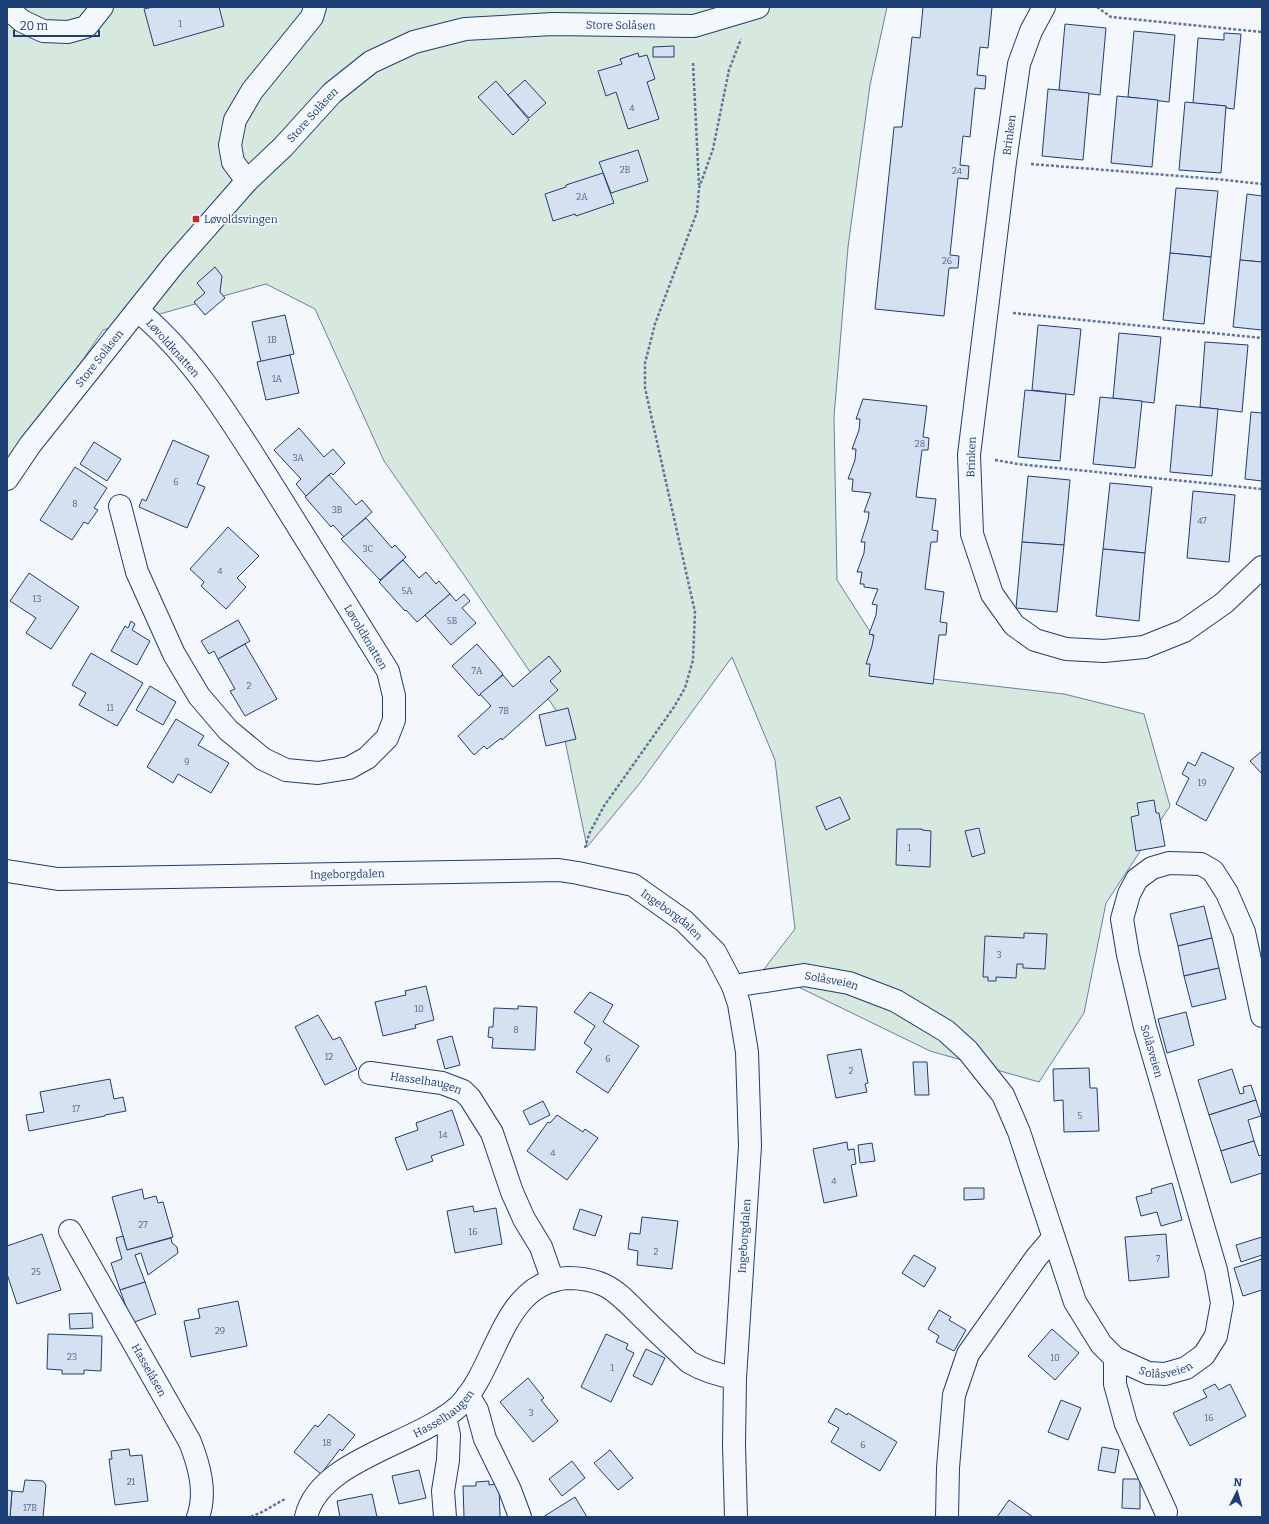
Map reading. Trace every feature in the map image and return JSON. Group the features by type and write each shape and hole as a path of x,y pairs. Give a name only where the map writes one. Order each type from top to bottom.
{"street":[{"path":"7,8 22,21 43,31 68,32 86,27 102,7"},
{"path":"247,181 233,162 230,145 235,120 252,91 312,17 314,7"},
{"name":"Brinken","path":"1044,7 1031,30 1019,64 1005,162 969,455 972,534 992,594 1014,625 1035,640 1066,649 1104,651 1144,647 1184,631 1224,603 1262,567"},
{"name":"Store Solåsen","path":"7,479 30,445 174,264 247,181 283,147 332,93 371,62 414,42 465,29 553,24 694,26 754,8"},
{"name":"Løvoldknatten","path":"120,506 136,572 174,654 199,696 228,730 263,759 286,770 318,773 349,768 367,758 387,738 394,720 394,696 388,671 237,430 191,365 153,324 138,311"},
{"name":"Solåsveien","path":"733,986 804,975 849,983 896,1001 946,1031 968,1051 1003,1095 1019,1132 1075,1302 1101,1344 1115,1358 1148,1373 1165,1374 1186,1368 1204,1356 1216,1336 1222,1304 1216,1270 1145,1027 1128,956 1122,919 1129,894 1137,879 1152,868 1169,863 1201,864 1213,871 1227,892 1244,932 1262,1016"},
{"name":"Ingeborgdalen","path":"7,871 58,879 559,870 633,885 684,921 715,952 733,986 739,1004 747,1052 750,1146 735,1378 736,1517"},
{"name":"Hasselhaugen","path":"370,1073 442,1083 463,1091 470,1098 492,1133 512,1192 524,1220 541,1247 553,1281"},
{"name":"Hasselåsen","path":"70,1231 190,1442 198,1461 201,1478 202,1494 198,1517"},
{"path":"947,1517 948,1461 954,1395 968,1354 1036,1258 1053,1238"},
{"name":"Hasselhaugen","path":"306,1517 308,1508 316,1494 328,1481 349,1466 427,1428 445,1417 459,1405 468,1395 481,1373 498,1336 511,1315 524,1299 537,1288 553,1281 568,1278 586,1279 604,1285 619,1295 689,1362 718,1376 735,1378"},
{"path":"1115,1358 1116,1384 1126,1424 1166,1512"},
{"path":"468,1395 477,1410 486,1439 510,1490 520,1517"},
{"path":"445,1417 449,1435 448,1460 443,1492 445,1517"}],"path":[{"path":"1097,7 1111,16 1262,32"},
{"path":"699,188 714,149 729,70 754,8"},
{"path":"578,873 589,834 604,806 674,707 685,688 693,660 696,612 645,388 645,363 655,324 696,212 699,188 693,63"},
{"path":"1005,162 1208,178 1262,184"},
{"path":"987,310 1262,338"},
{"path":"969,455 1018,464 1262,489"}],"shaded area":[{"path":"7,7 887,7 870,85 848,247 834,417 837,580 898,675 1064,694 1144,714 1170,806 1106,903 1084,1013 1039,1082 930,1051 782,979 761,973 795,929 775,760 732,657 640,783 587,847 560,716 384,461 315,309 266,284 103,330 7,472"}],"building":[{"path":"153,7 219,7 224,26 154,46 144,9"},
{"path":"923,7 992,7 988,48 980,47 977,75 986,76 985,89 975,88 970,137 963,136 960,165 969,166 968,179 958,178 950,255 959,256 958,268 949,268 944,316 875,309 894,127 902,127 912,37 920,38"},
{"path":"1065,24 1106,28 1100,95 1059,90"},
{"path":"1134,31 1175,35 1169,102 1128,97"},
{"path":"1224,33 1241,34 1234,109 1226,108 1226,106 1193,103 1198,38 1224,40"},
{"path":"674,46 674,57 653,57 653,47"},
{"path":"638,53 639,57 647,55 655,79 647,82 659,119 628,129 616,92 606,96 598,71 622,64 620,59"},
{"path":"525,80 546,103 529,118 508,95"},
{"path":"496,81 529,120 513,135 478,97"},
{"path":"1048,89 1089,93 1083,160 1042,156"},
{"path":"1117,96 1158,100 1152,167 1111,163"},
{"path":"1185,102 1226,106 1221,173 1179,170"},
{"path":"638,150 648,181 611,193 599,162"},
{"path":"603,173 614,203 576,216 575,214 553,221 545,194 566,187 566,185"},
{"path":"1176,188 1218,191 1211,257 1170,253"},
{"path":"1247,194 1262,196 1262,262 1240,260"},
{"path":"1170,253 1211,257 1204,324 1163,320"},
{"path":"1240,260 1262,262 1262,330 1233,327"},
{"path":"215,267 222,276 220,292 225,298 205,315 194,302 205,293 197,283"},
{"path":"285,315 294,354 261,362 252,322"},
{"path":"1038,325 1081,329 1074,395 1032,390"},
{"path":"1119,333 1161,337 1154,403 1113,398"},
{"path":"1205,342 1248,345 1242,412 1200,407"},
{"path":"290,355 299,393 266,400 257,362"},
{"path":"1025,390 1066,394 1060,461 1018,457"},
{"path":"1100,397 1142,401 1135,468 1093,464"},
{"path":"863,399 927,406 923,437 929,438 928,450 922,450 916,497 936,499 932,530 938,531 937,542 931,542 925,589 944,592 940,622 947,623 946,635 939,635 933,684 869,676 870,664 866,664 872,646 874,635 869,634 876,615 877,605 872,604 878,589 864,587 864,584 860,584 862,572 857,572 864,553 865,542 861,542 869,512 864,512 871,493 852,491 853,479 848,479 855,460 856,449 852,449 859,430 860,419 856,419"},
{"path":"1176,405 1218,409 1212,476 1170,472"},
{"path":"1251,412 1262,413 1262,481 1245,479"},
{"path":"299,428 324,457 333,449 345,463 333,475 331,473 306,496 296,484 301,479 274,450"},
{"path":"173,440 209,456 197,484 205,487 187,528 139,507 142,499 146,501"},
{"path":"94,442 121,459 107,481 80,464"},
{"path":"75,467 107,488 94,508 98,510 88,524 84,522 72,540 40,520"},
{"path":"329,475 356,505 362,500 372,512 344,537 333,525 331,527 305,497"},
{"path":"1028,476 1070,480 1064,545 1022,542"},
{"path":"1110,483 1152,487 1145,553 1103,549"},
{"path":"1193,491 1235,495 1229,562 1187,558"},
{"path":"366,518 392,548 395,545 406,557 380,580 341,539"},
{"path":"228,527 259,556 237,578 246,587 226,609 201,586 204,582 190,569"},
{"path":"1022,542 1064,545 1057,612 1016,608"},
{"path":"1103,549 1145,553 1139,621 1096,616"},
{"path":"403,560 419,578 426,572 436,584 439,581 450,594 417,622 379,582"},
{"path":"29,573 79,607 51,649 26,633 36,618 10,601"},
{"path":"450,594 456,601 464,594 470,601 462,608 476,623 451,645 425,615"},
{"path":"238,620 250,641 218,659 214,651 209,654 201,641"},
{"path":"131,621 135,624 132,630 150,641 137,665 111,651 125,626 128,628"},
{"path":"245,644 277,699 245,716 230,691 235,689 218,659"},
{"path":"477,644 503,674 479,696 452,666"},
{"path":"91,653 143,683 117,726 79,705 86,693 72,685"},
{"path":"549,656 561,671 550,681 558,690 502,740 501,738 487,749 484,746 474,755 458,736 491,706 480,694 503,675 513,687"},
{"path":"150,686 176,702 163,725 136,710"},
{"path":"568,708 576,739 546,746 539,715"},
{"path":"176,719 204,736 198,745 229,763 211,793 178,774 173,783 147,767"},
{"path":"1262,751 1262,774 1250,761"},
{"path":"1202,752 1234,768 1206,821 1176,804 1189,778 1182,774 1188,762 1195,766"},
{"path":"840,797 850,819 826,830 816,807"},
{"path":"1154,800 1156,813 1159,813 1165,846 1136,851 1131,817 1139,815 1137,803"},
{"path":"979,828 985,853 972,857 965,831"},
{"path":"897,829 922,829 931,831 930,867 896,865"},
{"path":"1204,906 1212,938 1178,946 1170,914"},
{"path":"1024,933 1047,934 1045,969 1023,968 1023,964 1017,964 1016,978 996,977 996,981 988,981 988,977 983,977 985,936 1024,938"},
{"path":"1212,938 1219,968 1184,976 1178,946"},
{"path":"1219,968 1226,999 1192,1007 1184,976"},
{"path":"426,986 434,1020 415,1025 416,1028 383,1036 375,1002 406,995 405,991"},
{"path":"590,992 613,1005 603,1022 639,1046 608,1093 576,1072 592,1049 584,1043 595,1026 574,1012"},
{"path":"518,1006 537,1007 535,1050 492,1048 493,1038 488,1037 489,1027 493,1027 494,1008 518,1009"},
{"path":"1186,1012 1194,1045 1167,1053 1158,1019"},
{"path":"318,1015 333,1040 340,1037 357,1069 325,1085 295,1027"},
{"path":"452,1036 460,1065 445,1069 437,1040"},
{"path":"861,1049 868,1083 865,1084 867,1092 836,1098 827,1055"},
{"path":"913,1062 927,1062 929,1095 915,1095"},
{"path":"1089,1068 1090,1088 1097,1088 1099,1131 1064,1132 1063,1100 1054,1101 1053,1069"},
{"path":"1232,1069 1240,1094 1244,1093 1243,1087 1251,1085 1256,1100 1209,1115 1198,1080"},
{"path":"110,1079 114,1099 123,1097 126,1111 29,1131 26,1115 44,1112 40,1092"},
{"path":"1256,1100 1261,1116 1248,1120 1254,1141 1221,1151 1209,1115"},
{"path":"543,1101 550,1115 530,1125 523,1111"},
{"path":"452,1110 464,1145 431,1156 433,1161 407,1170 395,1138 418,1130 416,1123"},
{"path":"557,1115 583,1132 585,1129 598,1138 567,1180 527,1151 548,1122 550,1123"},
{"path":"1254,1141 1259,1156 1262,1155 1262,1173 1231,1183 1221,1151"},
{"path":"847,1142 848,1150 854,1149 856,1164 851,1165 857,1196 824,1203 813,1149"},
{"path":"872,1143 875,1161 860,1163 858,1145"},
{"path":"1172,1183 1182,1220 1161,1226 1157,1212 1141,1216 1136,1197 1152,1193 1151,1189"},
{"path":"964,1188 984,1188 984,1199 964,1200"},
{"path":"142,1189 144,1199 156,1196 158,1203 163,1202 173,1237 127,1250 112,1197"},
{"path":"473,1206 474,1212 496,1208 502,1244 455,1253 447,1211"},
{"path":"580,1209 602,1216 595,1236 573,1229"},
{"path":"642,1217 678,1221 672,1269 637,1265 638,1251 628,1249 630,1233 640,1234"},
{"path":"42,1234 61,1290 17,1304 7,1274 7,1246"},
{"path":"1166,1234 1169,1277 1129,1281 1125,1237"},
{"path":"123,1236 127,1250 171,1238 172,1243 177,1247 178,1253 148,1275 141,1253 135,1255 145,1282 120,1290 111,1263 122,1259 116,1238"},
{"path":"1262,1237 1262,1255 1241,1262 1236,1245"},
{"path":"914,1255 936,1268 924,1287 902,1273"},
{"path":"1262,1259 1262,1290 1243,1296 1234,1268"},
{"path":"145,1282 156,1314 132,1323 120,1290"},
{"path":"238,1301 247,1346 191,1357 184,1321 200,1318 198,1309"},
{"path":"939,1310 951,1317 949,1320 966,1330 954,1351 936,1342 939,1336 928,1329"},
{"path":"92,1313 93,1328 70,1329 69,1314"},
{"path":"1052,1329 1079,1353 1055,1380 1028,1356"},
{"path":"48,1334 102,1336 101,1371 84,1370 84,1374 62,1374 62,1370 47,1369"},
{"path":"606,1334 628,1344 626,1349 634,1353 611,1402 581,1387"},
{"path":"646,1349 665,1358 652,1385 633,1376"},
{"path":"528,1378 544,1398 541,1400 558,1421 533,1442 500,1402"},
{"path":"1215,1384 1219,1390 1230,1384 1246,1416 1190,1446 1173,1413 1207,1397 1203,1390"},
{"path":"1061,1400 1081,1408 1068,1440 1048,1432"},
{"path":"836,1408 847,1415 848,1413 897,1442 880,1471 831,1442 839,1428 828,1422"},
{"path":"329,1414 355,1435 342,1451 340,1449 321,1474 294,1452 315,1425 318,1427"},
{"path":"1102,1447 1119,1450 1115,1473 1098,1470"},
{"path":"129,1449 130,1456 142,1455 148,1501 115,1505 109,1459 112,1459 111,1451"},
{"path":"610,1450 633,1478 618,1490 594,1463"},
{"path":"572,1461 585,1478 562,1496 549,1479"},
{"path":"419,1470 426,1498 399,1504 392,1476"},
{"path":"1123,1479 1140,1479 1140,1509 1122,1508"},
{"path":"25,1480 43,1481 46,1485 43,1517 10,1517 12,1491 23,1492"},
{"path":"489,1481 489,1485 499,1484 500,1517 464,1517 463,1486 476,1486 476,1482"},
{"path":"7,1490 12,1491 10,1517 7,1517"},
{"path":"372,1494 377,1517 340,1517 337,1501"},
{"path":"575,1497 587,1517 543,1517"},
{"path":"1009,1500 1033,1517 997,1517"}],"place":[{"name":"Løvoldsvingen","path":"196,219"}]}
